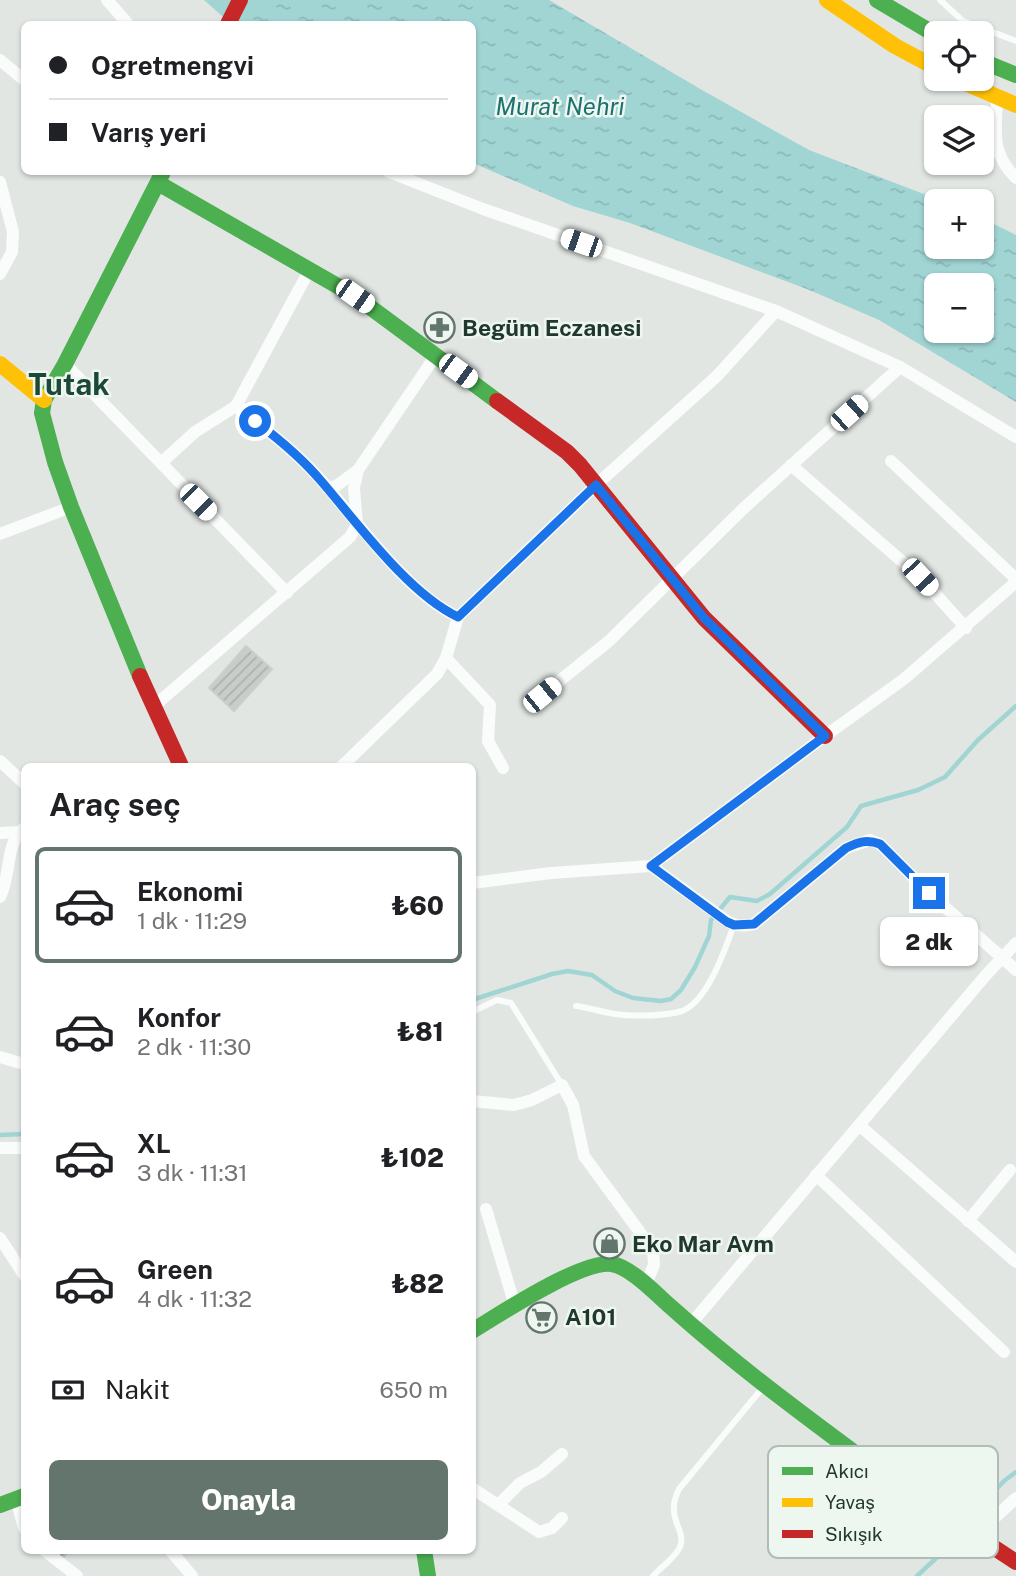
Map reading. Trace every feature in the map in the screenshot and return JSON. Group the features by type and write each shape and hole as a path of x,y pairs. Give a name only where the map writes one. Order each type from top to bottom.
{"main road":[{"path":"230,21 240,0"},
{"path":"827,0 895,46 924,62"},
{"path":"877,0 924,28"},
{"path":"994,66 1011,73 997,98"},
{"path":"982,91 1016,105"},
{"path":"180,763 153,707 71,507 44,425 44,400 161,177 355,296 567,452 704,618 825,736"},
{"path":"0,364 44,400"},
{"path":"476,1329 539,1292 590,1269 611,1264 629,1272 690,1325 845,1446"},
{"path":"0,1505 20,1497"},
{"path":"998,1551 1016,1562"},
{"path":"425,1554 428,1576"}],"street":[{"path":"107,0 125,21"},
{"path":"0,60 21,78"},
{"path":"997,98 998,155 1016,178"},
{"path":"397,175 483,209 776,311 900,367 1016,437"},
{"path":"0,182 13,232 12,252 0,274"},
{"path":"160,464 195,432 236,406 310,269"},
{"path":"345,763 437,674 446,658 458,617 596,485 717,376 776,311"},
{"path":"327,488 336,486 358,470 436,355"},
{"path":"65,364 287,593"},
{"path":"542,695 599,650 791,464 900,367"},
{"path":"236,406 275,436 439,608 458,617"},
{"path":"476,882 551,873 651,866 904,680 1016,580 891,461"},
{"path":"791,464 920,577 965,628"},
{"path":"153,707 340,547 357,525 354,488 358,470"},
{"path":"0,534 71,507"},
{"path":"446,658 490,705 488,741 503,768"},
{"path":"0,761 21,780"},
{"path":"0,833 21,830"},
{"path":"0,897 6,885 10,856 21,832"},
{"path":"651,866 731,923 754,924 846,848 870,841 880,844 929,893 1016,970"},
{"path":"690,1325 1016,943"},
{"path":"0,1056 21,1063"},
{"path":"476,1101 514,1105 532,1100 562,1085 573,1105 579,1143 584,1156 653,1250 654,1265 645,1286"},
{"path":"859,1125 1016,1262"},
{"path":"0,1149 21,1148"},
{"path":"968,1220 1010,1170"},
{"path":"816,1175 1004,1352"},
{"path":"486,1209 515,1306"},
{"path":"0,1238 21,1270"},
{"path":"498,1505 520,1483 541,1472 562,1454"},
{"path":"476,1491 539,1532 552,1528 562,1518"},
{"path":"998,1513 1016,1498"},
{"path":"49,1554 77,1576"},
{"path":"173,1554 192,1576"}],"lane":[{"path":"940,0 963,22 1016,41"},
{"path":"576,1006 623,1015 657,1014 687,1008 702,994 720,961 731,923"},
{"path":"476,1010 497,1000 512,1003 562,1085"},
{"path":"653,1576 680,1547 681,1536 673,1512 680,1489 765,1385"}],"water":[{"name":"Murat Nehri","path":"204,0 549,0 809,150 924,194 924,259 994,259 994,224 1016,235 1016,402 879,320 807,289 630,223 573,206 476,164 476,21 228,21"}],"building":[{"path":"246,646 272,669 234,711 209,688"}],"waterway":[{"path":"476,999 568,971 592,975 615,991 633,998 661,1001 671,999 681,990 695,967 709,936 711,920 730,897 757,901 770,894 847,827 861,806 918,790 945,777 978,740 1016,706"},
{"path":"0,1135 21,1134"},
{"path":"998,1487 1016,1472"},
{"path":"917,1576 936,1558"}],"traffic: fast":[{"path":"877,0 924,28"},
{"path":"994,66 1016,75"},
{"path":"140,676 71,507 42,413 44,400 161,175"},
{"path":"158,183 355,296 497,401"},
{"path":"476,1329 561,1279 597,1265 618,1266 643,1282 751,1374 845,1446"},
{"path":"0,1505 21,1497"},
{"path":"425,1554 428,1576"}],"traffic: slow":[{"path":"827,0 895,46 924,62"},
{"path":"984,91 1016,105"},
{"path":"0,364 44,400"}],"traffic: jam":[{"path":"230,21 240,0"},
{"path":"497,401 567,452 580,465 704,618 825,736"},
{"path":"140,676 180,763"},
{"path":"998,1550 1016,1562"}],"place":[{"name":"Begüm Eczanesi","path":"439,328"},
{"name":"Eko Mar Avm","path":"609,1244"},
{"name":"A101","path":"542,1317"}],"district":[{"name":"Tutak","path":"69,385"}],"route":[{"path":"255,421 304,463 357,525 439,608 458,617 596,485 704,618 825,736 651,866 734,925 754,924 846,848 860,842 880,844 929,893"}]}
